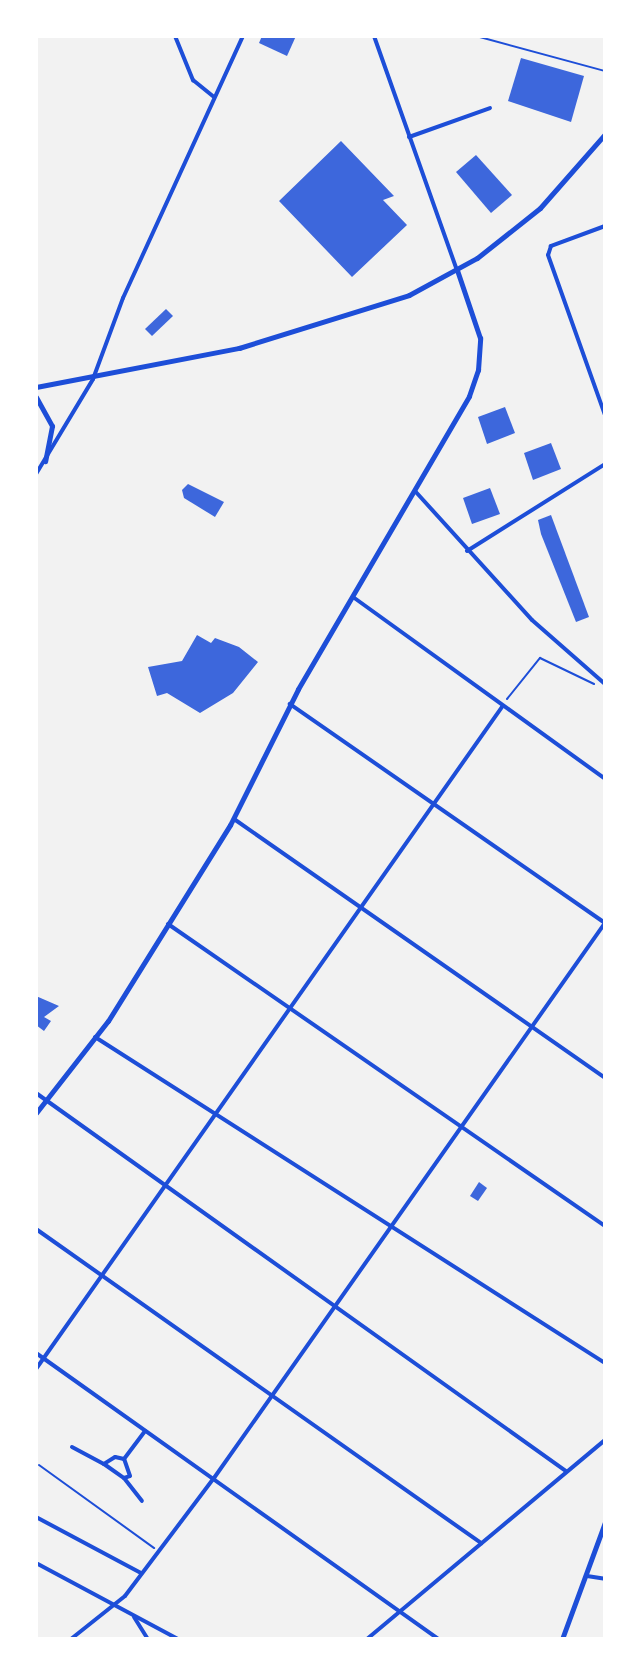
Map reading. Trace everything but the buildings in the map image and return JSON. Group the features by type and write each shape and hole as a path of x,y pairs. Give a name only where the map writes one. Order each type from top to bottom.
{"street":[{"path":"175,36 193,80 214,97"},
{"path":"36,474 93,379 123,298 243,36"},
{"path":"36,1113 95,1037 234,819 290,704 415,491 478,370 480,338 374,36"},
{"path":"409,137 490,108"},
{"path":"36,387 93,379 326,325 409,295 457,270 540,208 605,134"},
{"path":"605,226 551,246 548,255 605,415"},
{"path":"36,397 52,426 45,461"},
{"path":"467,551 605,464"},
{"path":"415,491 541,629 603,686"},
{"path":"353,597 605,779"},
{"path":"71,1639 112,1605 141,1573 214,1478 605,923 290,704"},
{"path":"36,1369 502,707"},
{"path":"234,819 605,1078"},
{"path":"168,924 605,1226"},
{"path":"95,1037 605,1363"},
{"path":"36,1093 566,1471"},
{"path":"36,1229 481,1543"},
{"path":"36,1353 438,1639"},
{"path":"124,1459 145,1431"},
{"path":"367,1639 605,1440"},
{"path":"72,1447 124,1478 142,1501"},
{"path":"104,1464 115,1457 124,1459 132,1470 124,1478"},
{"path":"36,1517 141,1573"},
{"path":"562,1639 605,1522"},
{"path":"36,1563 178,1639"},
{"path":"587,1576 605,1579"},
{"path":"132,1615 148,1639"},
{"path":"156,1639 161,1630"}],"path":[{"path":"476,36 605,71"},
{"path":"502,707 537,658 603,686"},
{"path":"39,1465 159,1550"}]}
